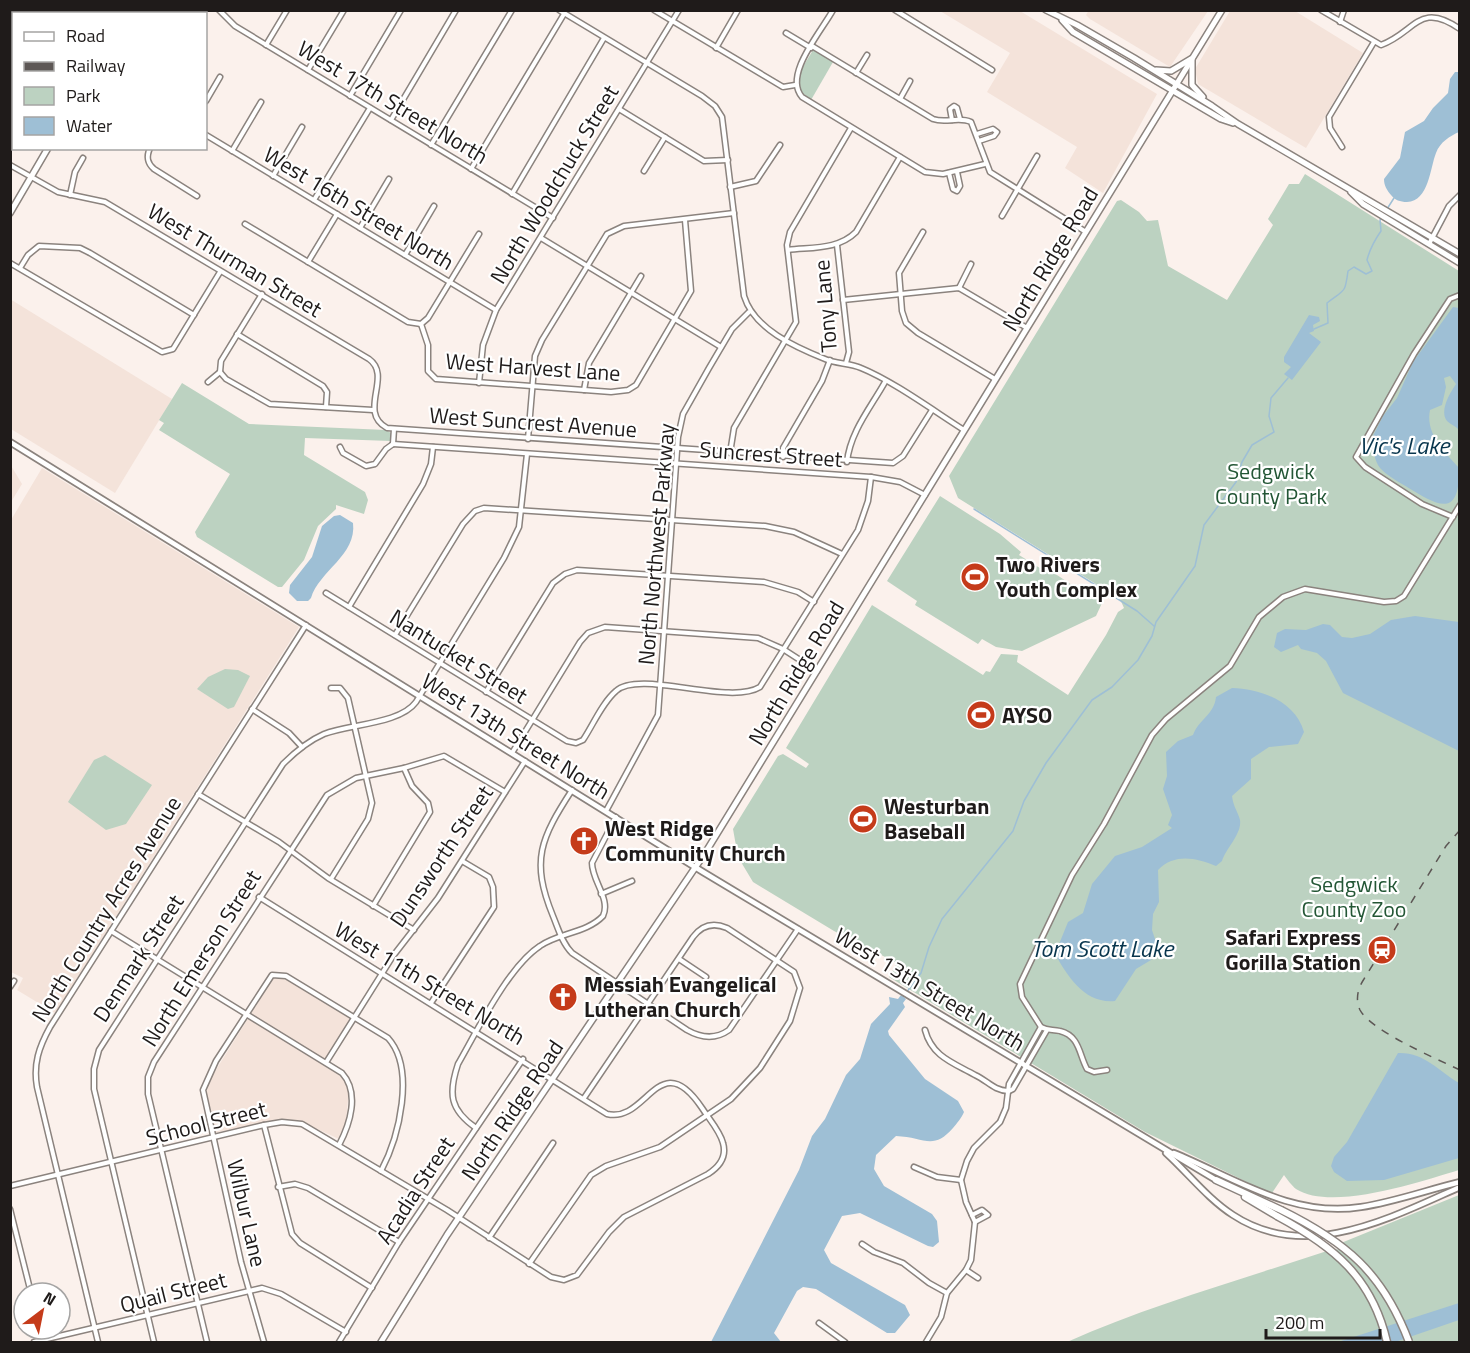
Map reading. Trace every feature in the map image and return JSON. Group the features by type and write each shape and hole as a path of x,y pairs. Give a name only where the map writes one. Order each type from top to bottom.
{"highway":[{"path":"1216,1180 1279,1213 1333,1237 1370,1270 1393,1305 1409,1342"},
{"path":"1279,1213 1322,1242 1343,1260 1360,1280 1371,1300 1387,1342"}],"main road":[{"path":"1046,10 1073,32 1212,106 1238,124 1347,189 1377,203 1460,254"},
{"name":"North Ridge Road","path":"381,1342 458,1218 696,867 1222,10"},
{"path":"1061,20 1077,25 1151,68 1221,119 1238,124"},
{"path":"1151,68 1169,72 1192,58"},
{"path":"1192,58 1192,85 1212,106"},
{"path":"10,213 47,150"},
{"path":"1347,189 1373,210 1460,263"}],"street":[{"path":"266,45 287,10"},
{"path":"308,70 344,10"},
{"path":"350,96 401,10"},
{"path":"391,120 456,10"},
{"path":"431,145 512,10"},
{"path":"559,10 702,96 718,110 728,160 744,296 749,312 786,340 830,360 862,368 964,430"},
{"path":"654,10 783,87 795,84"},
{"name":"North Woodchuck Street","path":"479,383 483,345 496,310 679,10"},
{"path":"716,48 738,10"},
{"path":"833,10 797,71 795,84 805,100 900,158 931,174 957,172 985,164"},
{"path":"895,10 904,13 992,70"},
{"path":"1321,10 1374,42 1385,44 1416,19 1431,14 1438,14 1460,29"},
{"path":"1340,22 1344,10"},
{"name":"West 17th Street North","path":"221,11 235,26 553,218"},
{"path":"471,169 564,14"},
{"path":"786,33 933,119 960,119 971,122 977,134 985,164 993,175 1086,232"},
{"path":"512,194 604,38"},
{"path":"1342,147 1330,128 1329,117 1374,42"},
{"path":"856,73 867,55"},
{"path":"207,99 220,77"},
{"path":"900,99 910,81"},
{"path":"232,151 261,102"},
{"path":"952,120 950,109 954,106 957,108 960,119"},
{"path":"314,200 370,108"},
{"path":"619,109 704,160 728,160"},
{"path":"273,176 302,127"},
{"path":"730,453 734,428 796,322 788,250 789,232 851,128"},
{"path":"977,134 993,129 997,132 994,136 979,141"},
{"name":"West 16th Street North","path":"207,136 496,310"},
{"path":"644,171 665,137"},
{"path":"730,187 756,181 780,145"},
{"path":"149,150 147,156 149,164 154,169 197,196"},
{"path":"1002,216 1037,156"},
{"path":"70,195 75,172 82,158"},
{"path":"788,250 837,245 848,240 856,232 900,158"},
{"name":"West Thurman Street","path":"10,165 31,178 70,195 105,202 374,362 378,372 373,410"},
{"path":"949,173 952,187 957,191 960,188 957,172"},
{"path":"360,228 389,179"},
{"path":"1429,244 1449,206 1460,195"},
{"path":"405,255 434,206"},
{"path":"528,439 535,356 542,340 607,234 616,228 734,213"},
{"path":"308,262 337,214"},
{"path":"676,320 691,291 685,220"},
{"path":"245,224 408,322 422,324 428,318 479,234"},
{"path":"923,232 899,273 902,311 911,328 995,380"},
{"path":"540,238 721,347"},
{"name":"Tony Lane","path":"837,245 849,352 846,363"},
{"path":"20,268 28,255 39,246 80,248 194,315"},
{"path":"10,262 162,352 172,349 220,272"},
{"path":"959,288 971,264"},
{"path":"584,390 590,363 641,276"},
{"path":"843,300 900,292 959,288 1028,328"},
{"path":"208,382 220,372 221,362 262,294"},
{"path":"1453,517 1422,504 1365,467 1356,457 1414,354 1450,299 1460,296"},
{"name":"North Northwest Parkway","path":"606,811 658,715 678,449 683,414 732,329 749,312"},
{"name":"West Harvest Lane","path":"422,324 428,345 428,370 431,375 440,380 621,392 632,388 676,320"},
{"path":"237,334 323,386 327,392 326,407"},
{"name":"Tony Lane","path":"783,457 783,448 822,381 830,360"},
{"path":"220,372 226,379 270,404 373,410"},
{"path":"847,462 848,448 885,382"},
{"name":"West Suncrest Avenue","path":"373,410 376,419 387,428 394,429 872,464 893,463 903,456 932,410"},
{"path":"340,447 344,453 366,466 375,464 386,448 393,444 394,429"},
{"name":"West 13th Street North","path":"10,442 696,867 1216,1180"},
{"name":"West Suncrest Avenue","path":"393,444 433,447"},
{"path":"349,607 423,484 431,464 433,447"},
{"name":"Suncrest Street","path":"433,447 871,477 900,482 925,495"},
{"name":"Denmark Street","path":"154,1342 94,1089 94,1069 99,1050 278,770 302,747 323,735 406,712 420,696 504,558 519,527 527,454"},
{"path":"661,686 749,692 764,683 858,530 868,501 871,477"},
{"path":"1107,1070 1094,1072 1087,1069 1081,1050 1073,1038 1062,1031 1047,1030 1041,1027 1021,993 1020,981 1075,869 1104,824 1158,727 1230,666 1254,623 1286,595 1311,588 1384,602 1404,596 1459,506"},
{"path":"395,635 470,515 484,508 765,526 794,532 842,555"},
{"path":"486,692 553,583 565,574 588,569 764,582 798,592 814,602"},
{"name":"Nantucket Street","path":"326,592 567,741 576,743 583,740 617,690 632,685 661,686"},
{"name":"North Country Acres Avenue","path":"98,1342 37,1087 37,1058 50,1027 306,625"},
{"path":"512,753 588,633 606,627 758,638 785,650 817,671"},
{"path":"330,688 340,688 346,694 366,776 371,811 331,879"},
{"path":"252,709 289,733 302,747"},
{"name":"North Emerson Street","path":"207,1342 148,1094 148,1077 154,1062 289,849 327,795 346,782 444,756 505,792"},
{"name":"Dunsworth Street","path":"327,1061 382,973 462,861 525,761"},
{"path":"373,906 430,812 428,802 412,786 404,768"},
{"path":"572,790 545,834 539,859 539,872 561,936 572,953 694,1034 709,1037 724,1033 733,1025 798,929"},
{"path":"198,794 289,849 331,879 414,930"},
{"path":"476,1128 457,1113 453,1105 453,1089 458,1065 520,963 540,945 601,919 606,907 592,870 592,858 616,817"},
{"path":"431,1003 494,907 493,887 489,877 462,861"},
{"path":"601,894 632,881"},
{"name":"West 11th Street North","path":"259,897 523,1059 607,1114 619,1115 630,1111 657,1087 676,1084 691,1094 707,1116"},
{"path":"529,1264 591,1175 606,1166 660,1147 707,1116 746,1084 790,1021 798,1000 799,982 794,972 727,928 710,925 697,932 584,1098"},
{"path":"111,931 327,1061 346,1077 351,1090 348,1126 339,1145"},
{"path":"679,959 706,977"},
{"name":"Wilbur Lane","path":"264,1342 212,1138 204,1097 205,1082 272,975 281,974 353,1018"},
{"path":"10,987 14,981"},
{"path":"353,1018 388,1038 396,1047 401,1062 400,1119 392,1152 381,1171"},
{"path":"926,1342 941,1317 947,1293 966,1270 971,1260 975,1221 961,1180 974,1148 1000,1122 1008,1091 1041,1027"},
{"path":"925,1030 928,1041 948,1062 976,1075 996,1089 1008,1091 1013,1089 1047,1030"},
{"name":"Acadia Street","path":"339,1342 399,1242 523,1059"},
{"path":"553,1143 489,1238 559,1280 577,1275 609,1232 624,1217 708,1174 719,1165 723,1155 723,1142 707,1116"},
{"name":"School Street","path":"10,1186 264,1125 282,1122 302,1124 489,1238"},
{"path":"264,1125 288,1226 295,1239 372,1288"},
{"name":"West 13th Street North","path":"1160,1147 1272,1198 1317,1208 1361,1207 1460,1182"},
{"name":"West 13th Street North","path":"1160,1147 1233,1215 1259,1228 1290,1237 1311,1238 1338,1234 1460,1187"},
{"path":"914,1167 937,1176 961,1180"},
{"path":"278,1187 295,1184 308,1188 399,1242"},
{"path":"10,1209 28,1281"},
{"path":"972,1215 982,1210 987,1212 987,1217 975,1221"},
{"path":"862,1245 903,1263 929,1283 947,1293"},
{"path":"966,1270 978,1278"},
{"name":"Quail Street","path":"34,1342 43,1342 249,1290 266,1288 281,1294 346,1332"},
{"path":"819,1323 845,1342"}],"shaded area":[{"path":"1089,10 1208,11 1170,67 1090,19 1086,15"},
{"path":"940,11 1020,11 1157,94 1103,193 1065,168 1077,147 987,92 1010,53"},
{"path":"1230,11 1295,11 1363,53 1306,148 1198,84 1195,69"},
{"path":"10,299 172,399 115,493 11,429"},
{"path":"10,464 22,484 11,502 10,502"},
{"path":"42,468 299,627 55,1013 17,990 23,978 11,972 11,520"},
{"path":"274,977 288,980 350,1018 324,1062 338,1073 349,1089 346,1122 339,1139 302,1122 286,1120 213,1133 206,1096 209,1081"}],"green space":[{"path":"813,50 833,62 811,100 801,92 798,75"},
{"name":"Sedgwick County Park","path":"1305,174 1459,271 1459,1170 1401,1187 1354,1196 1331,1197 1312,1195 1296,1189 1284,1175 1272,1193 1145,1132 889,977 897,963 834,931 753,882 738,857 733,829 778,756 783,754 806,768 809,764 786,748 872,605 983,675 986,671 990,672 1001,654 1018,655 1017,662 1068,695 1118,612 1124,608 1120,599 958,498 949,476 1117,201 1121,200 1139,212 1147,221 1158,220 1168,266 1227,300 1273,225 1268,219 1289,184 1299,184"},
{"path":"182,383 249,424 386,430 391,433 391,441 305,438 304,455 365,492 368,500 364,514 336,505 336,509 318,526 304,560 282,587 278,587 197,537 195,532 230,474 159,430 164,423 159,420"},
{"name":"Two Rivers Youth Complex","path":"940,496 1000,534 1021,552 1019,555 1043,570 1051,571 1087,595 1089,591 1102,603 1096,616 1022,651 996,647 982,639 978,644 915,605 917,601 887,581"},
{"path":"225,669 238,670 250,676 234,707 228,709 197,689 208,677"},
{"path":"105,755 152,785 126,824 106,830 68,802 94,760"},
{"path":"1459,1195 1459,1342 1067,1342 1130,1316 1327,1251 1346,1248 1341,1243"}],"water":[{"path":"1455,72 1459,72 1459,132 1452,135 1438,149 1428,183 1420,196 1414,200 1402,202 1387,190 1384,179 1400,158 1405,132 1424,121 1448,93 1450,79"},
{"name":"Vic's Lake","path":"1453,307 1459,308 1459,430 1447,421 1444,412 1446,402 1456,384 1450,376 1444,378 1446,387 1442,405 1430,410 1429,419 1437,442 1459,468 1456,495 1451,502 1445,504 1428,499 1386,473 1378,465 1370,442 1383,416 1397,398 1413,362"},
{"path":"1309,315 1319,317 1320,321 1313,325 1314,331 1309,333 1321,342 1292,380 1284,374 1291,367 1284,362 1284,357"},
{"path":"340,515 353,523 353,534 344,554 315,588 308,601 297,601 289,593 290,585 312,557 322,526 334,516"},
{"path":"1415,616 1459,622 1459,751 1343,693 1326,661 1317,653 1301,649 1298,645 1281,652 1274,647 1277,633 1285,629 1306,630 1323,624 1330,625 1342,637 1352,638 1370,634 1391,620"},
{"name":"Tom Scott Lake","path":"1232,688 1254,691 1276,699 1293,712 1304,732 1298,744 1269,747 1251,759 1251,779 1232,796 1240,825 1222,861 1216,866 1193,859 1179,859 1171,861 1158,870 1159,902 1153,914 1152,930 1157,945 1151,960 1136,969 1115,1001 1104,1001 1086,994 1072,980 1055,954 1068,922 1083,913 1092,884 1115,856 1142,847 1172,828 1168,825 1172,815 1163,789 1167,776 1166,752 1178,741 1193,735 1209,713 1216,697"},
{"path":"901,995 906,999 903,1003 905,1007 888,1031 889,1035 925,1079 958,1101 964,1112 953,1128 940,1139 928,1141 896,1136 876,1155 874,1169 884,1186 932,1214 937,1221 939,1242 933,1247 928,1246 860,1213 842,1216 824,1250 831,1263 905,1305 910,1315 895,1333 887,1333 816,1289 803,1287 797,1291 774,1333 781,1342 711,1342 799,1170 812,1136 825,1119 846,1075 860,1059 871,1024 890,1004 889,997 898,999"},
{"path":"1398,1053 1423,1059 1459,1083 1459,1158 1384,1180 1347,1181 1334,1172 1331,1166 1334,1157 1347,1142"},
{"path":"1459,1303 1459,1320 1395,1342 1338,1342"}],"waterway":[{"path":"1314,329 1328,323 1327,303 1343,290 1348,271 1354,267 1366,274 1372,271 1367,260 1368,256 1381,231 1380,220 1394,198"},
{"path":"903,997 921,973 929,947 942,919 1013,831 1024,801 1046,763 1092,700 1112,687 1138,660 1152,636 1156,622 1195,566 1204,525 1236,482 1242,462 1252,445 1274,432 1269,416 1271,398 1288,378"},
{"path":"974,509 1137,611 1154,626"}],"railway":[{"path":"1460,830 1446,846 1364,979 1357,998 1360,1010 1377,1027 1405,1044 1460,1070"}],"place":[{"name":"Two Rivers Youth Complex","path":"975,577"},
{"name":"AYSO","path":"981,715"},
{"name":"Westurban Baseball","path":"863,819"},
{"name":"West Ridge Community Church","path":"584,841"},
{"name":"Safari Express Gorilla Station","path":"1382,950"},
{"name":"Messiah Evangelical Lutheran Church","path":"563,997"}],"park label":[{"name":"Sedgwick County Zoo","path":"1354,896"}]}
